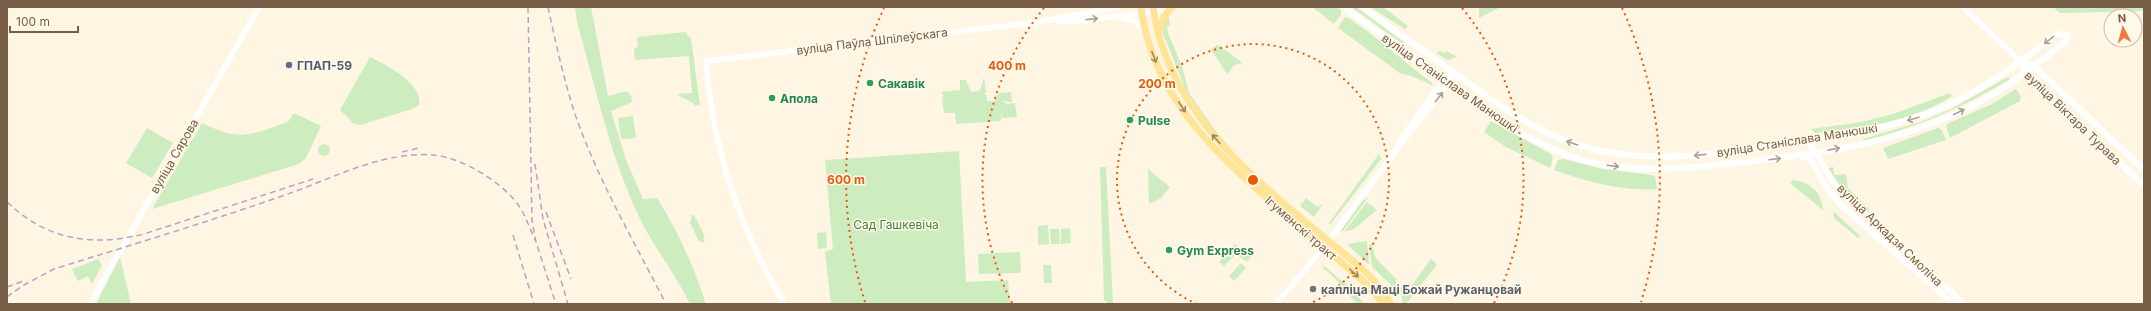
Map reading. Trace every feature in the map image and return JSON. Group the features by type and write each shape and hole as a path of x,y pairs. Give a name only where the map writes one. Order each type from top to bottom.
{"main road":[{"path":"1153,9 1164,7"},
{"path":"1159,36 1164,17 1172,7"},
{"name":"вуліца Станіслава Манюшкі","path":"1344,7 1512,129 1559,152 1603,165 1660,170 1817,153 1890,138 1922,128 1983,100 2025,73 2064,42 2068,35 2056,34 2021,62 1964,97 1918,117 1861,132 1808,141 1697,156 1657,157 1604,153 1564,140 1518,118 1363,7"},
{"name":"вуліца Паўла Шпілеўскага","path":"1142,10 1153,9"},
{"name":"Ігуменскі тракт","path":"1153,9 1159,36 1170,67 1188,101 1225,150 1327,244 1383,304"},
{"name":"Ігуменскі тракт","path":"1142,10 1147,36 1161,74 1205,139 1237,173 1370,277 1392,304"},
{"name":"вуліца Віктара Турава","path":"2021,62 2034,66 2144,170"},
{"name":"вуліца Віктара Турава","path":"2021,62 2025,73 2144,186"},
{"name":"вуліца Аркадзя Смоліча","path":"1808,141 1834,182 1846,197 1964,304"},
{"name":"вуліца Аркадзя Смоліча","path":"1796,156 1809,158 1827,188 1839,202 1953,304"}],"street":[{"name":"вуліца Сярова","path":"90,304 259,7"},
{"name":"вуліца Паўла Шпілеўскага","path":"784,304 751,243 725,171 711,110 706,61 1039,22 1118,7"},
{"path":"1963,7 2021,62"},
{"name":"вуліца Паўла Шпілеўскага","path":"1039,22 1078,21 1116,16 1142,10"},
{"path":"1116,16 1136,22 1147,36"},
{"path":"1276,304 1327,244 1396,149 1402,136 1453,72"}],"green space":[{"path":"575,7 591,7 608,96 628,92 631,96 632,102 611,111 626,160 643,199 657,198 672,223 691,263 706,304 690,304 679,283 642,223 631,199 621,174 605,124 577,22"},
{"path":"1312,7 1336,7 1341,10 1341,15 1334,24"},
{"path":"1351,7 1356,7 1404,42 1403,44"},
{"path":"1370,7 1383,7 1408,26 1405,29"},
{"path":"1479,7 1501,7 1479,18"},
{"path":"2053,7 2144,7 2144,11 2143,8 2103,8 2103,12 2060,13"},
{"path":"1168,14 1170,25 1167,26 1168,33 1182,66 1189,93 1215,130 1227,144 1223,144 1187,93 1163,34 1162,28"},
{"path":"1345,17 1349,18 1370,33 1431,82 1433,86 1412,76 1401,74 1338,28"},
{"path":"686,32 686,34 691,38 700,105 694,106 693,103 676,94 692,93 689,56 635,60 634,48 638,47 637,37"},
{"path":"1218,45 1243,63 1234,65 1227,74 1211,49"},
{"path":"1439,51 1444,53 1446,51 1457,57 1448,60 1437,54"},
{"path":"370,57 394,70 410,83 419,97 419,105 409,110 360,125 354,124 340,110"},
{"path":"984,77 986,92 984,95 987,95 987,101 995,101 995,97 1000,93 1011,92 1012,102 1002,101 1007,104 1015,103 1017,117 1002,118 1001,113 1001,121 956,124 955,113 944,113 942,96 944,97 941,92 960,90 960,80 966,80 971,92 980,91"},
{"path":"2008,77 2010,79 1992,90 1939,116 1863,141 1863,139 1920,122 1951,109"},
{"path":"2016,89 2021,96 2020,101 1950,138 1946,127 1947,124 1992,104"},
{"path":"1950,93 1952,96 1936,105 1903,118 1868,126 1815,133 1811,129 1862,122 1893,114"},
{"path":"294,113 321,126 306,158 299,164 152,209 202,123 226,133 245,134 254,133 288,122"},
{"path":"633,116 636,138 621,139 618,118"},
{"path":"1491,121 1551,154 1553,158 1550,168 1506,147 1484,132"},
{"path":"147,128 173,143 152,178 126,163"},
{"path":"1938,128 1941,129 1946,140 1888,159 1883,148"},
{"path":"324,144 328,146 330,150 328,154 324,156 320,154 318,150 320,146"},
{"name":"Сад Гашкевіча","path":"959,151 966,282 1008,280 1010,304 831,304 825,252 833,249 825,160"},
{"path":"1379,154 1381,159 1330,225 1329,223"},
{"path":"1564,159 1603,169 1652,175 1655,176 1657,189 1631,189 1605,185 1554,170 1558,160"},
{"path":"1100,167 1106,167 1113,304 1108,304 1104,299"},
{"path":"1833,167 1834,175 1846,174 1848,188 1869,209 1867,214 1843,190 1828,168"},
{"path":"1148,169 1170,187 1161,198 1149,204"},
{"path":"1793,180 1805,183 1818,193 1823,210 1790,183"},
{"path":"1306,198 1318,207 1321,204 1322,205 1314,217 1300,206"},
{"path":"1368,198 1343,231 1340,232 1363,200"},
{"path":"1367,202 1377,210 1354,229 1344,232"},
{"path":"1833,211 1860,236 1858,238 1834,218"},
{"path":"692,215 694,215 705,237 703,238 705,243 699,241 690,223"},
{"path":"1048,225 1049,244 1038,245 1038,226"},
{"path":"1070,228 1071,243 1061,244 1061,229"},
{"path":"1050,229 1059,229 1060,244 1051,244"},
{"path":"826,232 827,248 818,249 817,233"},
{"path":"1367,241 1369,264 1347,244"},
{"path":"1235,244 1251,257 1247,262 1236,254 1224,266 1219,262"},
{"path":"1369,244 1372,244 1375,257 1396,279 1398,298 1390,284 1372,267"},
{"path":"1020,252 1021,273 979,274 978,254"},
{"path":"120,257 131,304 96,304"},
{"path":"98,259 102,265 92,284 88,276 78,281 72,269"},
{"path":"1431,259 1436,263 1436,266 1406,304 1403,304 1400,288 1403,284 1409,289"},
{"path":"1241,263 1246,268 1234,281 1229,276"},
{"path":"1043,265 1051,265 1052,283 1044,283"},
{"path":"1324,266 1354,291 1364,304 1357,304 1333,276 1323,268"}],"railway":[{"path":"528,7 532,221 536,242 556,304"},
{"path":"548,7 568,90 585,141 606,189 666,304"},
{"path":"402,152 419,148"},
{"path":"7,297 22,286 54,269 256,205 357,168 395,157 414,155 433,155 457,161 470,166 494,181 505,190 521,209 536,242"},
{"path":"535,164 543,219 568,304"},
{"path":"7,202 22,215 38,225 54,232 88,240 106,240 144,234 313,179"},
{"path":"546,212 571,279"},
{"path":"513,235 534,304"},
{"path":"7,287 26,280"}],"place":[{"name":"ГПАП-59","path":"289,65"},
{"name":"Сакавік","path":"870,83"},
{"name":"Апола","path":"772,98"},
{"name":"Pulse","path":"1130,120"},
{"name":"Gym Express","path":"1169,250"},
{"name":"капліца Маці Божай Ружанцовай","path":"1313,289"}]}
